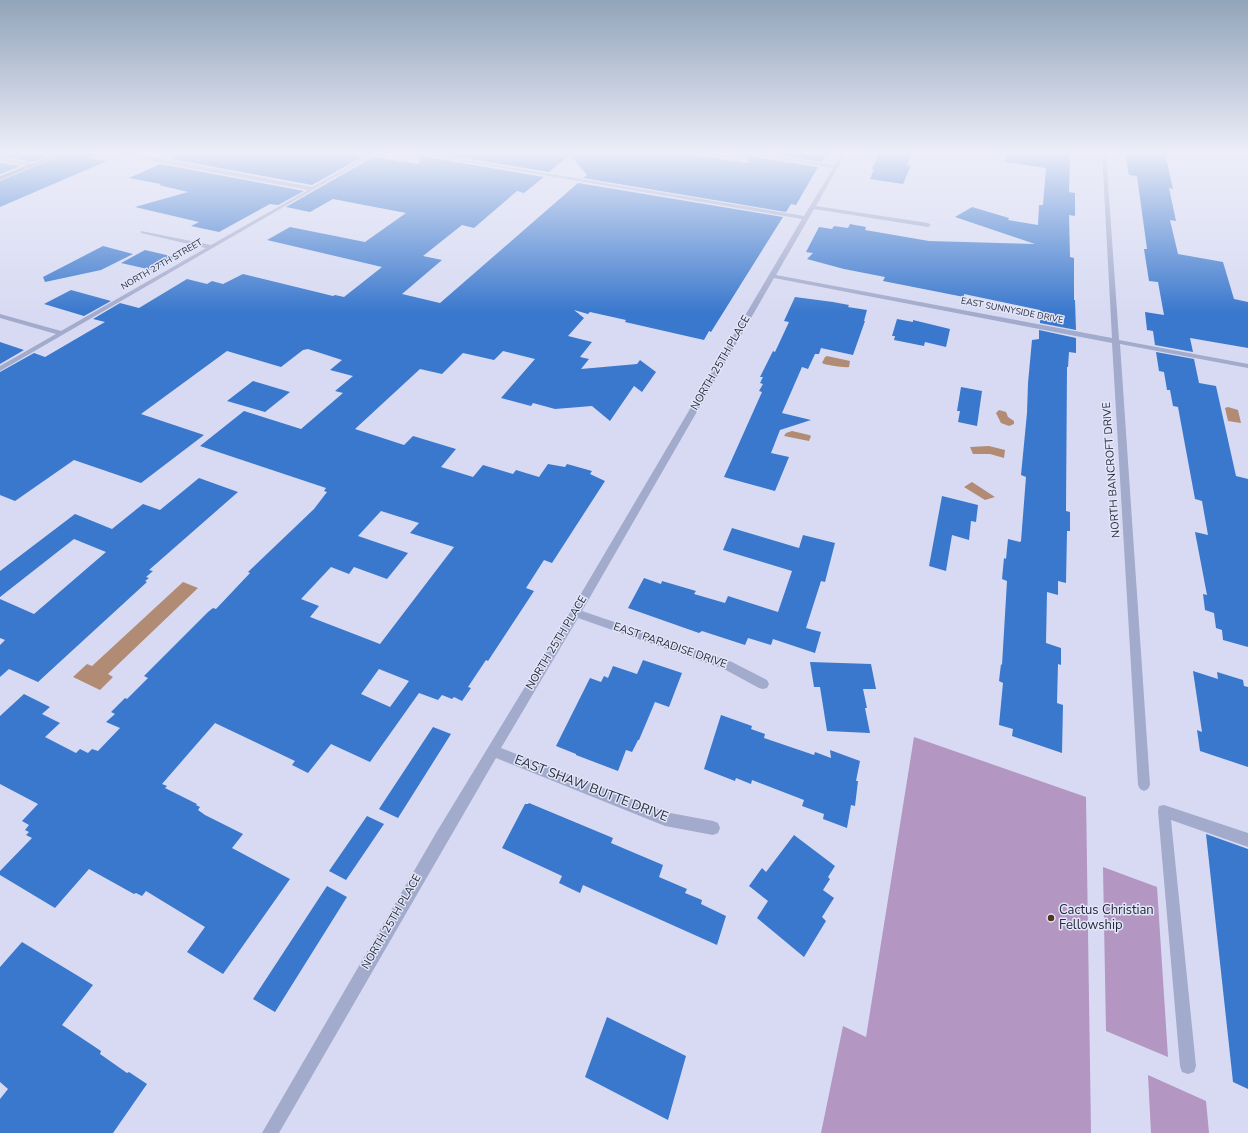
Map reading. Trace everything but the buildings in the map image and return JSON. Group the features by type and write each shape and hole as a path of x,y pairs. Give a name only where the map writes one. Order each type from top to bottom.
{"street":[{"name":"NORTH 27TH STREET","path":"0,369 284,206"},
{"path":"733,206 806,218"},
{"name":"NORTH BANCROFT DRIVE","path":"1107,206 1144,785"},
{"path":"813,207 928,225"},
{"name":"NORTH 25TH PLACE","path":"270,1133 433,850 576,613 813,207"},
{"path":"143,232 212,247"},
{"name":"EAST SUNNYSIDE DRIVE","path":"772,276 1248,366"},
{"path":"0,316 62,333"},
{"name":"EAST PARADISE DRIVE","path":"576,613 728,665 763,684"},
{"name":"EAST SHAW BUTTE DRIVE","path":"493,751 666,819 713,828"},
{"path":"1188,1066 1164,811 1248,840"}],"shaded area":[{"path":"827,356 850,361 849,367 827,365 822,363"},
{"path":"1228,407 1238,410 1241,423 1228,421 1225,408"},
{"path":"999,410 1006,412 1008,417 1014,421 1014,424 1009,426 1001,423 996,413"},
{"path":"792,431 811,436 809,441 784,436 786,433"},
{"path":"989,446 1005,450 1004,458 990,454 973,454 970,447"},
{"path":"972,482 995,497 985,500 964,487"},
{"path":"183,582 198,588 108,674 113,677 100,690 73,677 87,664 92,666"},
{"path":"914,737 1086,797 1091,1133 821,1133 843,1026 866,1037"},
{"path":"1103,867 1157,887 1168,1057 1106,1031"},
{"path":"1148,1075 1206,1101 1209,1133 1151,1133"}],"place":[{"name":"Cactus Christian Fellowship","path":"1051,918"}]}
